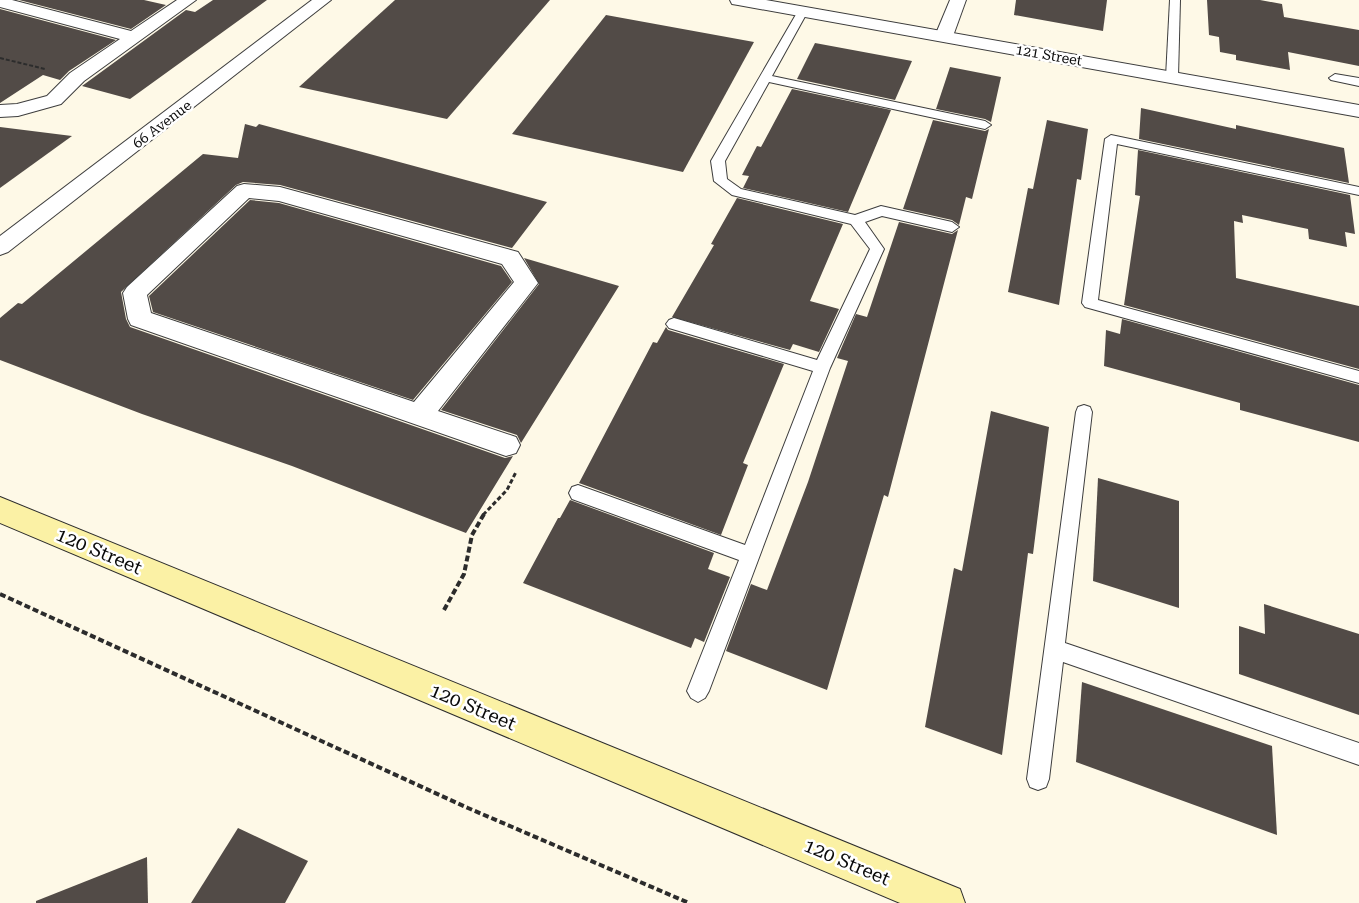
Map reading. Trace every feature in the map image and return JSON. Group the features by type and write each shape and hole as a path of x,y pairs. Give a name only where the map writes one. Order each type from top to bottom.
{"main road":[{"name":"120 Street","path":"0,510 946,903"}],"street":[{"path":"0,111 18,110 54,100 77,78 188,0"},
{"name":"66 Avenue","path":"0,247 323,0"},
{"name":"121 Street","path":"738,0 1359,111"},
{"path":"944,36 958,0"},
{"path":"0,2 132,38"},
{"path":"419,415 526,283 510,258 280,194 244,191 135,293 140,320 506,445"}],"lane":[{"path":"1172,77 1175,0"},
{"path":"803,11 718,161 721,181 737,192 856,220 881,211 952,227"},
{"path":"766,78 986,125"},
{"path":"1335,78 1359,82"},
{"path":"1359,191 1111,138 1090,303 1359,377"},
{"path":"698,691 748,555 822,368 877,249 856,220"},
{"path":"674,324 822,368"},
{"path":"1038,779 1084,412"},
{"path":"578,493 748,555"},
{"path":"1054,649 1359,754"}],"path":[{"path":"0,58 77,78"},
{"path":"444,610 464,574 472,535 485,512 507,490 518,470 516,456 506,445"},
{"path":"0,594 468,808 688,903"}],"building":[{"path":"19,0 144,0 166,5 131,29"},
{"path":"213,0 267,0 130,99 82,86 186,10 195,12"},
{"path":"395,0 550,0 447,119 299,87"},
{"path":"1016,0 1107,0 1103,31 1014,15"},
{"path":"1207,0 1260,0 1282,4 1284,17 1359,30 1359,66 1288,52 1290,70 1236,60 1236,55 1220,52 1219,37 1209,35"},
{"path":"0,9 116,40 69,71 60,80 43,75 0,103"},
{"path":"606,15 754,42 683,172 512,134"},
{"path":"815,43 912,61 895,100 797,79"},
{"path":"950,67 1001,77 991,122 985,119 936,109"},
{"path":"792,89 891,110 848,212 743,188 749,176 742,175 757,146 761,147"},
{"path":"1141,108 1236,129 1236,125 1344,148 1349,183 1139,139"},
{"path":"933,120 985,131 989,129 972,199 966,197 959,225 952,220 903,209"},
{"path":"1047,120 1088,129 1081,180 1077,179 1059,305 1008,292 1028,188 1033,189"},
{"path":"245,124 256,127 259,124 547,202 512,248 280,185 243,182 236,185 121,292 126,319 130,327 505,458 513,456 466,533 292,466 142,414 0,360 0,318 18,303 22,304 203,154 238,158"},
{"path":"0,127 72,136 0,188"},
{"path":"1138,150 1350,195 1355,234 1345,232 1347,247 1309,239 1308,229 1242,215 1243,223 1234,221 1236,278 1359,306 1359,369 1124,305 1140,196 1135,195"},
{"path":"737,198 843,224 810,301 839,309 819,352 793,344 790,350 672,317 714,245 711,244"},
{"path":"250,200 279,203 501,266 512,282 413,400 153,312 149,296"},
{"path":"899,222 952,234 958,230 888,497 884,495 827,690 726,651 751,584 767,590 808,482 848,361 837,358 856,314 867,317"},
{"path":"524,258 619,286 521,443 517,435 441,410 539,284"},
{"path":"1122,319 1359,385 1359,442 1240,410 1240,403 1104,366 1106,330 1120,334"},
{"path":"666,327 668,330 784,364 743,463 748,465 721,535 579,483 653,342 657,343"},
{"path":"991,411 1049,427 1033,554 1028,553 1002,755 925,727 954,568 962,571"},
{"path":"1098,478 1179,501 1179,608 1093,581"},
{"path":"570,500 714,553 708,569 730,577 704,642 695,638 691,648 523,583 558,518 560,518"},
{"path":"1264,604 1359,634 1359,715 1239,674 1239,626 1265,634"},
{"path":"1082,682 1272,746 1277,835 1076,762"},
{"path":"238,828 308,861 285,903 191,903"},
{"path":"147,857 148,903 36,903 36,901"}]}
